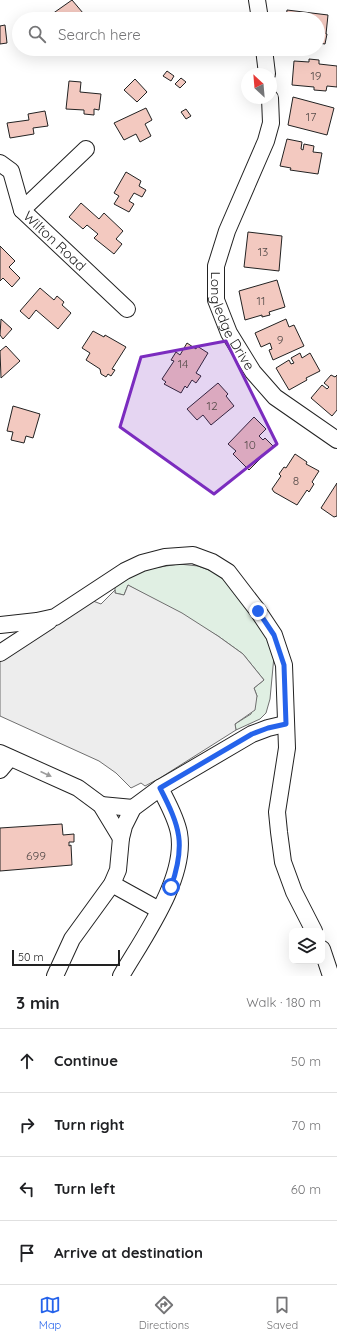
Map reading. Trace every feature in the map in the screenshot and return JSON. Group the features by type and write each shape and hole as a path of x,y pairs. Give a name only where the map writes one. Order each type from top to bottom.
{"street":[{"path":"257,0 259,12"},
{"path":"265,56 266,68"},
{"name":"Longledge Drive","path":"270,104 271,123 266,142 227,231 216,266 216,300 229,333 253,372 275,397 337,440"},
{"path":"22,210 86,149"},
{"name":"Wilton Road","path":"0,163 10,170 22,210 127,309"},
{"path":"0,653 125,571 142,563 165,557 193,555 212,562 228,572 258,611 274,635 284,665 287,748 277,812 283,862 294,892 312,928"},
{"path":"0,625 36,621 55,617"},
{"path":"55,976 72,939 112,884 118,870 120,838 133,808 160,788 252,734 268,728 286,724"},
{"path":"3,760 78,788 102,805 120,838"},
{"path":"121,976 159,910 171,887 178,867 180,849 179,833 175,818 160,788"},
{"path":"102,805 133,808"},
{"path":"112,884 159,910"},
{"path":"325,958 331,976"}],"highlighted area":[{"path":"226,341 277,444 214,494 120,427 141,357"}],"green space":[{"path":"179,564 198,566 214,572 229,584 265,631 274,656 270,699 266,713 260,719 236,730 235,724 251,714 257,696 254,688 264,680 243,654 218,636 128,585 124,595 115,593 115,586 141,570"}],"shaded area":[{"path":"128,585 182,613 218,636 243,654 264,680 254,688 257,696 255,710 235,724 236,730 160,778 145,786 141,783 131,788 116,773 99,761 0,716 0,660 93,601 101,604 115,590 115,593 124,595"}],"building":[{"path":"72,0 82,12 55,12"},
{"path":"287,10 303,12 287,12"},
{"path":"325,15 328,15 325,44"},
{"path":"5,25 7,43 0,44 0,26"},
{"path":"309,59 319,60 319,64 337,66 337,87 327,86 326,91 314,90 314,87 292,85 294,61 309,62"},
{"path":"167,71 174,76 171,81 163,76"},
{"path":"181,78 186,82 180,88 175,84"},
{"path":"135,79 147,92 137,102 124,90"},
{"path":"69,81 81,82 80,92 101,94 99,110 94,109 94,115 84,114 84,110 66,109"},
{"path":"293,97 334,108 327,135 288,125"},
{"path":"146,108 152,120 145,124 151,136 140,142 136,134 124,140 114,123"},
{"path":"186,109 191,116 186,119 181,112"},
{"path":"45,111 48,126 33,128 34,134 10,138 7,123 29,120 28,114"},
{"path":"287,139 302,142 301,149 303,150 304,144 314,146 313,152 322,153 318,174 290,170 291,168 280,166"},
{"path":"126,172 141,181 139,186 146,190 142,197 134,193 129,201 134,204 129,212 114,204 119,196 114,193"},
{"path":"81,203 99,219 104,213 123,231 116,239 122,244 114,254 94,238 98,234 87,225 83,229 69,217"},
{"path":"248,232 282,236 279,271 244,267"},
{"path":"0,246 15,261 9,267 20,278 12,287 3,278 0,281"},
{"path":"277,280 285,307 269,312 270,315 262,317 262,315 245,320 239,291"},
{"path":"40,288 54,300 57,296 64,302 62,305 71,313 58,329 36,310 29,319 20,311"},
{"path":"1,319 12,329 3,339 0,335"},
{"path":"286,319 289,327 294,325 304,346 273,360 269,350 272,349 270,343 261,347 255,333"},
{"path":"93,331 104,337 105,335 126,347 112,369 115,370 111,376 108,374 106,377 101,374 100,369 86,360 90,353 82,348"},
{"path":"187,343 196,349 197,346 208,353 196,373 201,376 196,383 192,380 187,388 185,386 181,393 164,384 166,382 162,379 174,361 171,360 176,352 180,355"},
{"path":"6,346 20,361 1,378 0,351"},
{"path":"300,353 302,358 310,353 320,371 306,378 307,380 289,390 276,368 289,360 291,364 294,363 291,358"},
{"path":"331,375 335,377 337,375 337,410 332,416 311,398 322,385 327,389 329,387 324,383"},
{"path":"218,383 228,394 226,396 234,406 211,425 203,415 197,420 187,409"},
{"path":"13,406 40,414 33,438 26,436 24,443 11,440 13,432 7,431"},
{"path":"254,417 266,429 259,436 263,440 265,438 273,446 249,470 233,454 236,451 228,444"},
{"path":"295,454 307,462 306,464 319,471 312,482 314,484 309,492 307,490 297,505 274,492 272,489 281,476 279,474 284,467 286,468"},
{"path":"337,483 337,516 334,517 321,508"},
{"path":"62,824 63,835 74,834 74,842 69,842 69,846 71,845 72,865 0,871 0,828"}],"route":[{"path":"171,887 178,867 180,849 179,833 175,818 160,788 252,734 268,728 286,724 284,706 284,665 274,635 258,611"}]}
